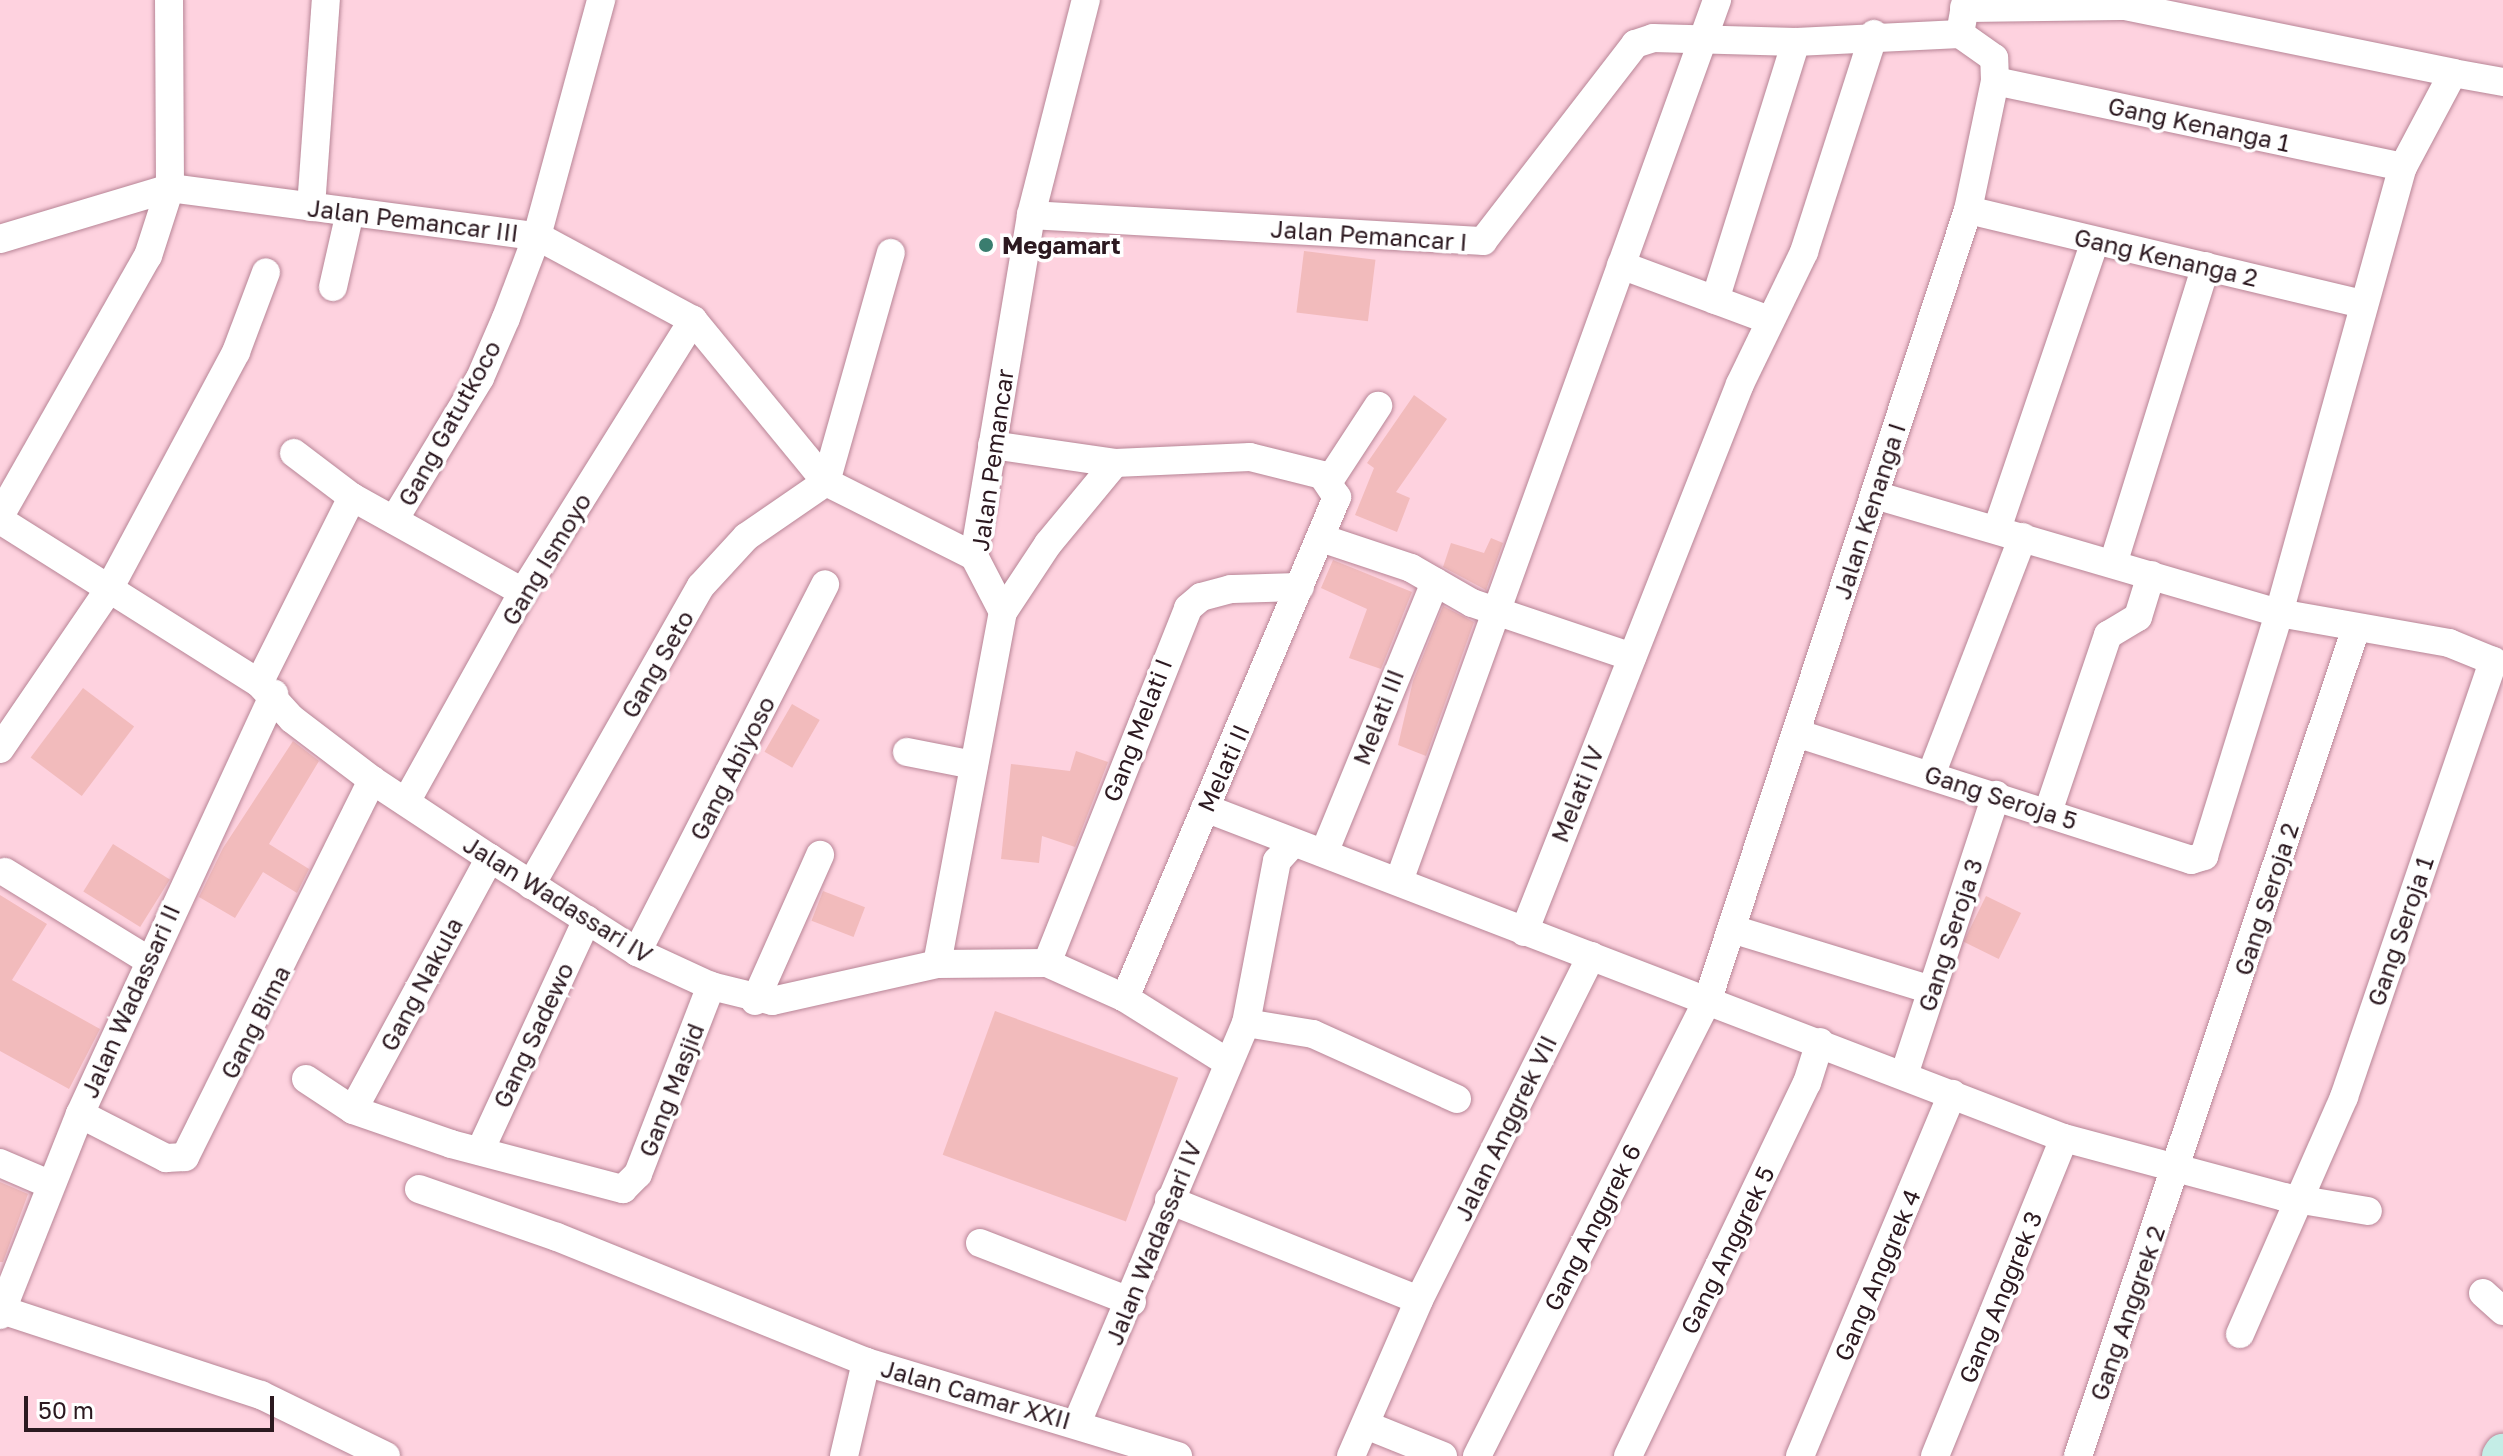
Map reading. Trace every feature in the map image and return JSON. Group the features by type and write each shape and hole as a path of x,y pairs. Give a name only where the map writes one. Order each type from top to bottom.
{"street":[{"path":"0,518 148,256 170,188 169,0"},
{"path":"311,207 326,0"},
{"name":"Gang Gatutkoco","path":"394,520 480,378 537,236 601,0"},
{"name":"Jalan Pemancar","path":"1003,612 974,556 1031,215 1086,0"},
{"path":"1399,881 1717,0"},
{"name":"Jalan Pemancar I","path":"1031,215 1483,241 1625,50 1653,38 1796,42 1874,34 1963,14 2125,6 2503,82"},
{"path":"1963,14 1994,58 1995,81"},
{"name":"Melati IV","path":"1524,932 1769,320 1804,252 1874,34"},
{"path":"1715,300 1796,42"},
{"path":"2279,613 2403,167 2453,73"},
{"name":"Gang Kenanga 1","path":"1995,81 2403,167"},
{"name":"Jalan Kenanga I","path":"1708,999 1968,210 1995,81"},
{"path":"0,239 170,188"},
{"name":"Jalan Pemancar III","path":"170,188 537,236 693,320 826,482 974,556"},
{"name":"Gang Kenanga 2","path":"1968,210 2364,304"},
{"path":"333,287 350,212"},
{"path":"1931,775 2010,533 2095,241"},
{"path":"826,482 891,253"},
{"path":"1621,265 1769,320"},
{"path":"2113,564 2206,266"},
{"path":"0,749 109,589 236,352 266,272"},
{"name":"Gang Ismoyo","path":"406,802 523,592 693,320"},
{"path":"992,445 1115,463 1250,457 1329,481 1378,406"},
{"path":"294,453 352,497 523,592"},
{"path":"937,964 1003,612 1048,544 1115,463"},
{"name":"Melati II","path":"1125,998 1321,538 1337,497 1329,481"},
{"name":"Gang Seto","path":"531,885 701,586 746,537 826,482"},
{"path":"1875,495 2279,613 2498,653"},
{"name":"Jalan Wadassari II","path":"1,1312 49,1184 352,497"},
{"name":"Jalan Wadassari IV","path":"0,518 267,689 292,719 372,780 531,885 637,952 711,986 755,1001 792,999 937,964 1047,963 1125,998 1227,1062"},
{"path":"1321,538 1435,582 1496,612 1632,657"},
{"path":"2048,812 2108,635 2138,617 2151,575"},
{"name":"Melati III","path":"1324,853 1435,582"},
{"name":"Gang Abiyoso","path":"637,952 825,584"},
{"name":"Gang Melati I","path":"1047,963 1188,608 1201,597 1231,589 1300,587"},
{"name":"Gang Seroja 5","path":"1796,733 2191,860 2204,856 2279,613"},
{"name":"Gang Seroja 2","path":"2177,1171 2356,628"},
{"name":"Gang Seroja 1","path":"2240,1334 2300,1197 2312,1183 2498,653"},
{"path":"907,752 974,765"},
{"name":"Gang Bima","path":"80,1114 166,1158 185,1157 372,780"},
{"name":"Gang Seroja 3","path":"1904,1075 1996,795"},
{"path":"1205,808 2064,1138 2177,1171 2368,1211"},
{"name":"Jalan Wadassari IV","path":"1077,1423 1132,1302 1169,1200 1248,1016 1277,861 1293,843"},
{"path":"755,1001 820,855"},
{"name":"Gang Nakula","path":"353,1110 490,858"},
{"path":"2,874 148,960"},
{"name":"Gang Sadewo","path":"480,1151 587,919"},
{"path":"1732,929 1932,990"},
{"name":"Jalan Anggrek VII","path":"1351,1456 1419,1300 1591,956"},
{"name":"Gang Masjid","path":"480,1151 623,1189 638,1174 711,986"},
{"name":"Gang Anggrek 6","path":"1477,1456 1708,999"},
{"path":"1248,1016 1313,1034 1457,1099"},
{"name":"Gang Anggrek 5","path":"1628,1456 1807,1083 1820,1042"},
{"path":"306,1079 353,1110 480,1151"},
{"name":"Gang Anggrek 4","path":"1800,1456 1952,1094"},
{"name":"Gang Anggrek 3","path":"1935,1456 2064,1138"},
{"path":"0,1163 49,1184"},
{"name":"Gang Anggrek 2","path":"2078,1456 2177,1171"},
{"path":"419,1189 557,1237 866,1362"},
{"path":"1169,1200 1419,1300"},
{"path":"980,1243 1132,1302"},
{"path":"1,1312 261,1395 386,1456"},
{"name":"Jalan Camar XXII","path":"844,1456 866,1362 1077,1423 1178,1456"},
{"path":"1366,1425 1443,1456"}],"building":[{"path":"1304,251 1375,260 1368,321 1296,313"},
{"path":"1414,395 1447,419 1396,492 1410,498 1397,532 1355,515 1374,468 1367,463"},
{"path":"1491,538 1503,543 1486,590 1443,567 1451,543 1484,553"},
{"path":"1333,560 1412,592 1381,669 1349,658 1367,609 1321,588"},
{"path":"1443,606 1474,622 1426,756 1398,745 1413,681"},
{"path":"83,688 134,727 82,796 31,757"},
{"path":"792,704 820,720 792,768 764,752"},
{"path":"293,741 319,761 269,844 309,869 297,893 263,872 235,918 199,897 223,848"},
{"path":"1076,751 1108,762 1075,847 1042,836 1039,863 1001,859 1011,764 1070,771"},
{"path":"113,844 170,880 140,927 83,891"},
{"path":"823,891 865,907 854,937 812,921"},
{"path":"0,895 47,924 12,980 100,1029 69,1089 0,1051"},
{"path":"1986,896 2021,913 1999,959 1964,942"},
{"path":"995,1011 1178,1078 1126,1221 943,1155"},
{"path":"0,1182 28,1194 3,1262 0,1262"}],"place":[{"name":"Megamart","path":"986,245"}]}
